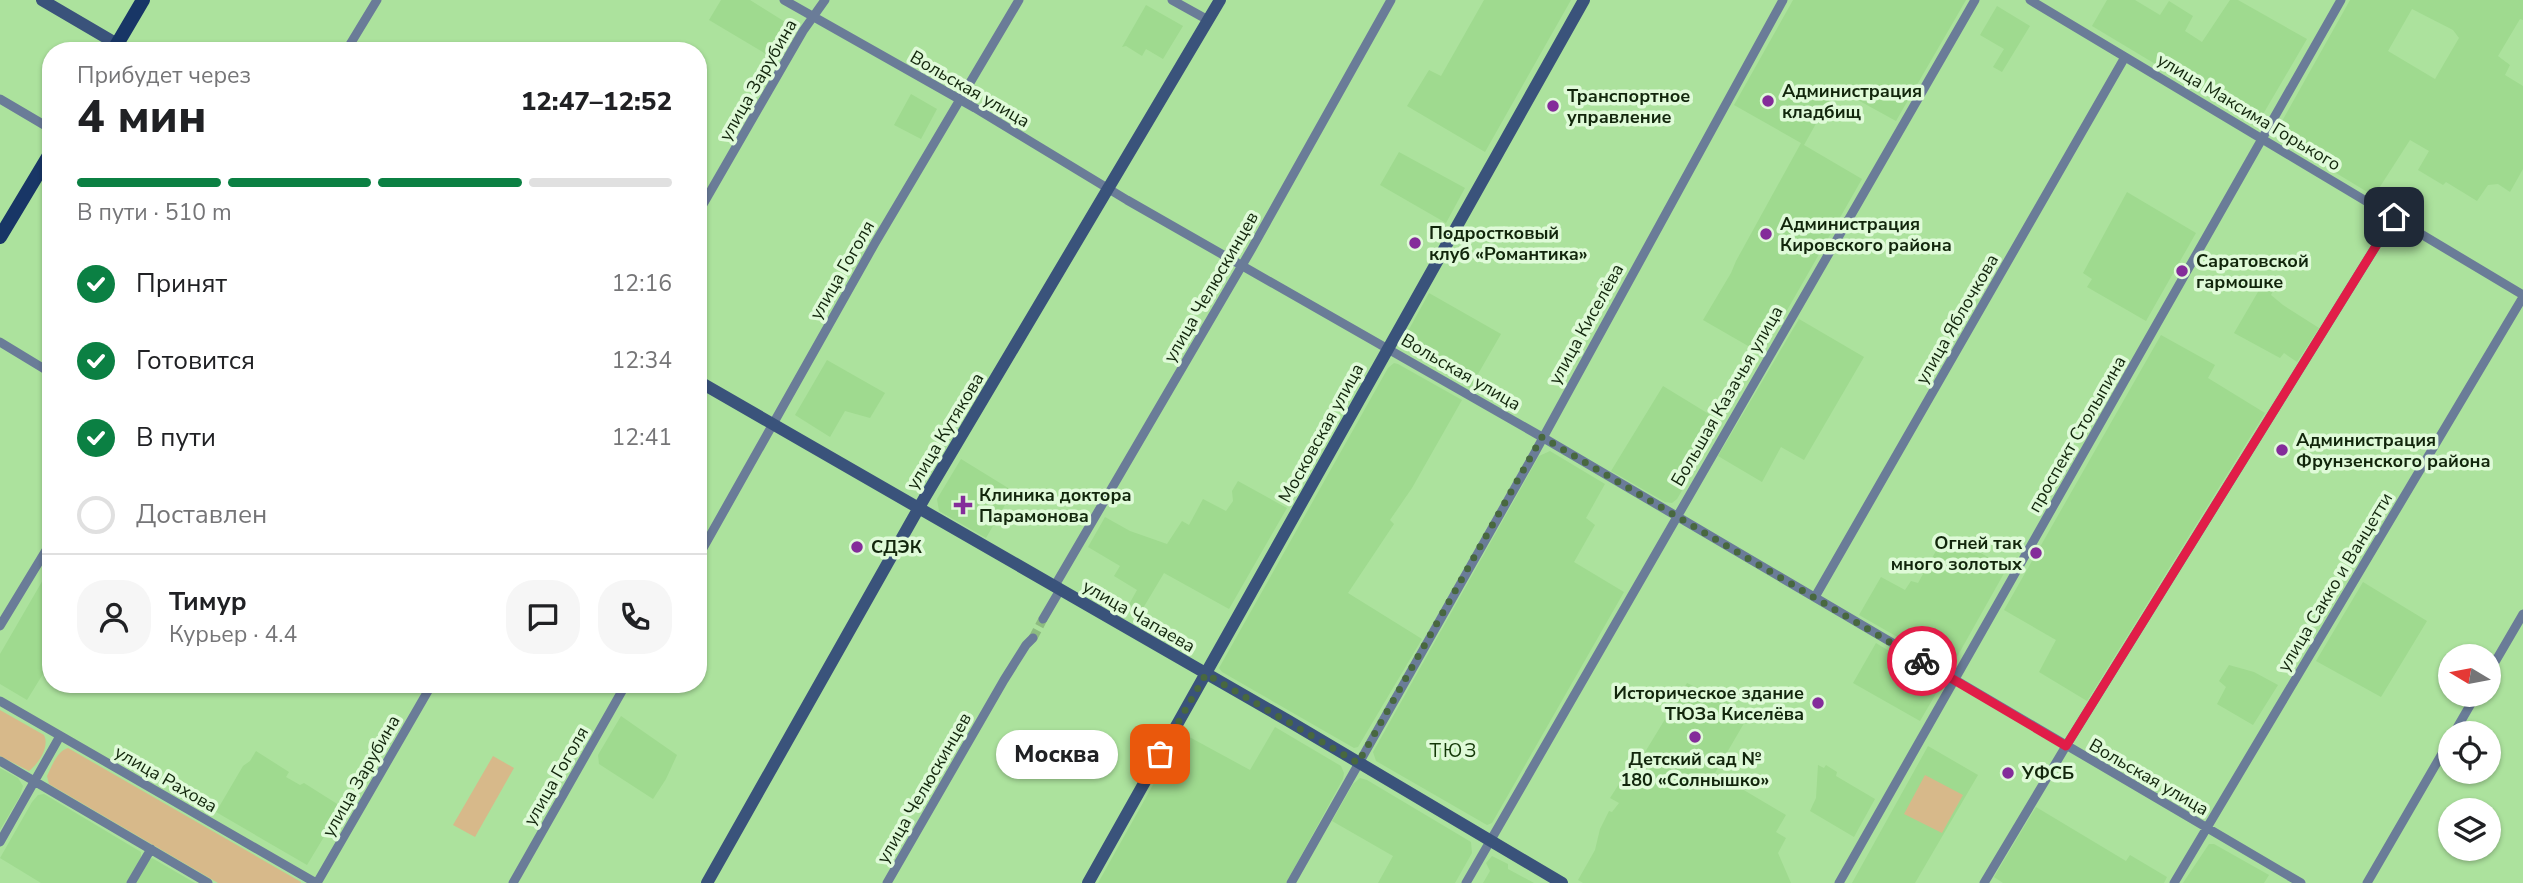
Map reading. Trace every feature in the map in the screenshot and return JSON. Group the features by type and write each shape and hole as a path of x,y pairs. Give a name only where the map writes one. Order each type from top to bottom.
{"main road":[{"path":"123,42 143,0"},
{"path":"0,237 42,167"}],"street":[{"path":"43,0 110,42"},
{"path":"351,42 377,0"},
{"name":"Вольская улица","path":"784,0 1109,190 1542,437 2301,883"},
{"name":"улица Зарубина","path":"707,199 813,16 825,0"},
{"name":"улица Гоголя","path":"707,541 875,243 1019,0"},
{"path":"1172,0 1208,20"},
{"name":"улица Кутякова","path":"707,883 919,508 1220,0"},
{"name":"улица Челюскинцев","path":"1043,619 1057,589 1391,0"},
{"name":"Московская улица","path":"1088,883 1584,0"},
{"name":"улица Киселёва","path":"1291,883 1542,437 1783,0"},
{"name":"Большая Казачья улица","path":"1466,883 1975,0"},
{"name":"улица Максима Горького","path":"2030,0 2523,296"},
{"name":"проспект Столыпина","path":"1839,883 2341,0"},
{"name":"улица Яблочкова","path":"1815,597 2125,57"},
{"path":"0,99 42,124"},
{"path":"1984,883 2394,217"},
{"name":"улица Сакко и Ванцетти","path":"2174,883 2523,296"},
{"path":"0,342 42,368"},
{"name":"улица Чапаева","path":"707,386 1562,883"},
{"path":"0,626 42,557"},
{"path":"2501,652 2523,614"},
{"name":"улица Челюскинцев","path":"887,883 1004,680 1033,638"},
{"name":"улица Зарубина","path":"316,883 427,693"},
{"name":"улица Гоголя","path":"513,883 621,693"},
{"name":"улица Рахова","path":"0,701 316,883"},
{"path":"0,842 60,736"},
{"path":"0,761 208,883"},
{"path":"2367,883 2438,761"},
{"path":"131,883 150,849"}],"shaded area":[{"path":"721,0 750,0 790,25 771,57 709,20"},
{"path":"1484,0 1571,0 1485,152 1407,106 1429,70 1441,76"},
{"path":"1793,0 1966,0 1896,121 1836,88 1804,145 1862,179 1762,354 1703,320 1801,143 1734,105"},
{"path":"2107,0 2135,0 2160,15 2169,1 2193,16 2185,31 2202,42 2230,0 2238,0 2307,39 2259,121 2252,122 2092,26"},
{"path":"2350,0 2523,0 2523,20 2520,19 2498,56 2510,65 2505,75 2523,86 2523,169 2510,192 2498,184 2488,185 2477,201 2446,182 2443,185 2418,170 2429,151 2410,140 2374,196 2280,139 2277,130","holes":["2412,9 2453,30 2459,38 2435,79 2388,51"]},
{"path":"1146,5 1183,26 1163,59 1146,49 1142,56 1126,46 1122,47"},
{"path":"1997,6 2030,26 2002,72 1993,67 2004,49 1980,35"},
{"path":"911,94 937,109 921,139 894,125"},
{"path":"1399,152 1465,188 1446,223 1380,185"},
{"path":"2127,192 2196,233 2146,321 2087,287 2092,279 2083,273"},
{"path":"2262,285 2273,291 2271,295 2283,305 2319,328 2297,362 2284,353 2280,358 2234,333"},
{"path":"1429,293 1501,334 1470,388 1402,346"},
{"path":"1799,319 1864,357 1804,460 1781,447 1762,482 1718,456"},
{"path":"2161,335 2215,365 2208,378 2265,413 2087,701 2039,672 2056,640 2004,610"},
{"path":"827,360 885,393 870,418 845,411 830,437 795,415"},
{"path":"1394,363 1462,400 1412,488 1390,520 1394,524 1348,593 1422,639 1358,747 1354,748 1219,668 1388,368"},
{"path":"1663,386 1722,422 1677,499 1672,503 1665,502 1611,471"},
{"path":"1550,451 1605,484 1586,518 1595,525 1574,562 1624,592 1492,823 1487,825 1376,761 1373,752 1539,456"},
{"path":"961,459 1013,491 986,538 939,511 937,499"},
{"path":"1238,481 1287,508 1229,609 1164,573 1139,615 1127,608 1137,590 1114,576 1120,566 1088,547 1105,517 1130,531 1167,544 1182,521 1189,525 1203,499 1226,511 1233,501 1232,491"},
{"path":"1946,533 2007,568 1953,664 1948,666 1859,615 1881,577 1905,590 1911,581 1918,583"},
{"path":"42,582 42,676 27,700 0,684 0,654"},
{"path":"2363,582 2427,621 2381,697 2316,661"},
{"path":"1876,643 1939,681 1941,685 1920,721 1853,683"},
{"path":"2229,665 2254,672 2278,685 2253,725 2217,704 2226,687 2219,681"},
{"path":"1687,683 1750,713 1715,773 1786,815 1776,832 1786,838 1778,853 1791,883 1583,883 1578,880 1595,850 1600,829 1609,811 1612,812 1619,803 1610,798 1628,770 1639,762"},
{"path":"0,710 44,735 44,750 29,771 0,756"},
{"path":"621,716 677,755 653,799 599,764 598,755"},
{"path":"1275,727 1341,766 1344,773 1286,883 1098,883 1182,733 1250,770"},
{"path":"1928,746 1978,775 1915,883 1852,883"},
{"path":"68,748 301,883 218,883 49,784 47,776 53,764 61,752"},
{"path":"256,751 289,772 286,777 300,785 304,783 342,807 307,865 216,812 243,766"},
{"path":"493,756 514,768 475,837 453,825"},
{"path":"1818,765 1824,768 1826,765 1837,772 1836,776 1875,799 1854,837 1810,811 1816,798"},
{"path":"0,768 18,778 23,786 0,830"},
{"path":"1925,775 1963,795 1942,833 1904,814"},
{"path":"1360,778 1471,842 1472,853 1455,883 1378,883 1393,856 1332,821 1353,784"},
{"path":"44,794 141,852 141,858 127,883 41,883 0,858 32,802 38,795"},
{"path":"2036,807 2126,861 2130,855 2167,877 2164,883 2003,883 1994,877"},
{"path":"2209,844 2214,844 2269,875 2264,883 2183,883"},
{"path":"1492,856 1508,864 1508,869 1534,883 1483,883 1490,871 1486,863"},
{"path":"152,858 195,883 135,883"}],"tunnel":[{"path":"1033,638 1043,619"}],"way so far":[{"path":"1160,754 1206,674 1358,763 1542,437 1922,661"}],"place":[{"name":"Администрация кладбищ","path":"1768,101"},
{"name":"Транспортное управление","path":"1553,106"},
{"name":"Администрация Кировского района","path":"1766,234"},
{"name":"Подростковый клуб «Романтика»","path":"1415,243"},
{"name":"Саратовской гармошке","path":"2182,271"},
{"name":"Администрация Фрунзенского района","path":"2282,450"},
{"name":"Клиника доктора Парамонова","path":"963,505"},
{"name":"СДЭК","path":"857,547"},
{"name":"Огней так много золотых","path":"2036,553"},
{"name":"Историческое здание ТЮЗа Киселёва","path":"1818,703"},
{"name":"Детский сад № 180 «Солнышко»","path":"1695,737"},
{"name":"Москва","path":"1160,754"},
{"name":"УФСБ","path":"2008,773"}],"district":[{"name":"ТЮЗ","path":"1454,750"}],"route":[{"path":"1922,661 2066,746 2394,217"}]}
